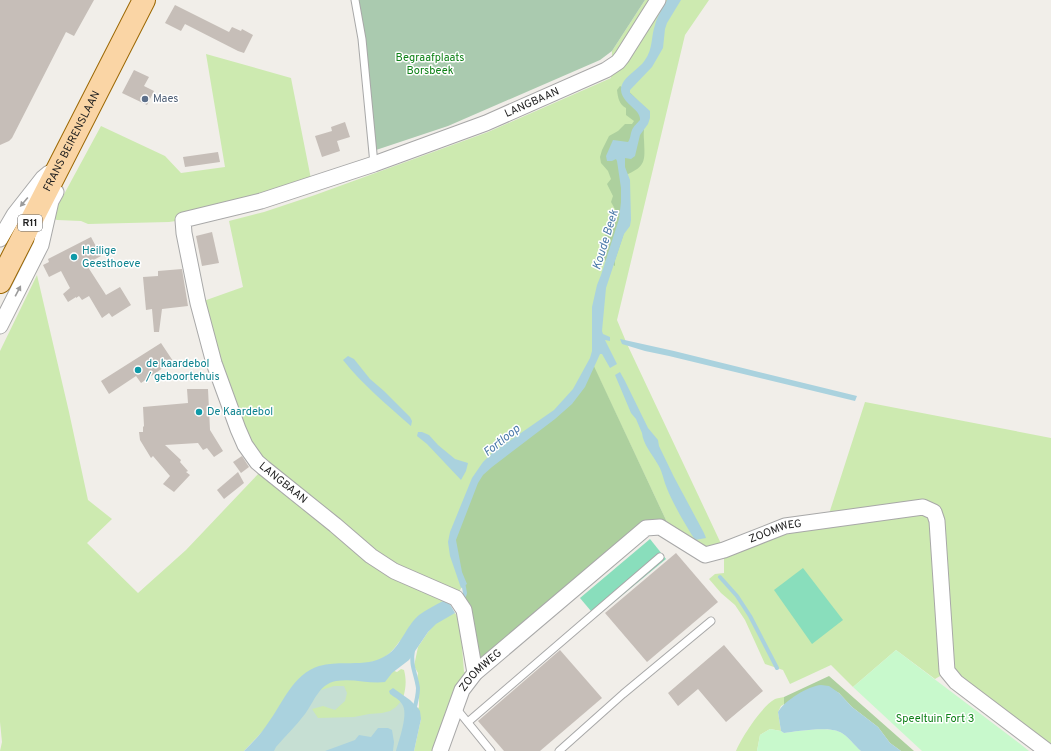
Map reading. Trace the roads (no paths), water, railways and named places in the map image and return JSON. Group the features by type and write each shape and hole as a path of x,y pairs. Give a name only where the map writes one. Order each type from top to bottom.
{"main road":[{"name":"FRANS BEIRENSLAAN","path":"0,282 144,0"}],"street":[{"name":"LANGBAAN","path":"475,673 460,603 394,571 371,556 257,462 245,445 214,363 198,303 184,233 184,220 261,201 374,164 486,123 606,70 618,62 622,57 658,0"},
{"path":"0,239 14,214 43,178 60,164"},
{"path":"0,326 41,245 51,201 57,189 60,164"},
{"name":"ZOOMWEG","path":"440,751 462,690 475,673 646,528 660,528 705,555 724,550 785,526 923,507 934,512 937,521 947,672 956,682 1048,751"}],"lane":[{"path":"355,0 362,39 374,164"},
{"path":"468,722 660,557"},
{"path":"559,751 623,694 711,621"},
{"path":"456,707 491,751"}],"water":[{"path":"667,0 681,0 667,23 663,48 652,67 630,90 630,93 650,111 650,118 648,124 640,135 635,156 631,159 625,158 625,167 630,180 631,220 630,226 624,234 606,288 602,331 603,334 610,337 610,341 605,340 617,364 610,368 602,354 600,354 585,387 572,404 483,475 478,483 456,540 462,572 467,584 461,588 450,556 448,542 450,532 472,478 483,462 492,453 554,410 573,389 590,358 592,351 592,307 597,285 619,219 621,202 621,188 617,161 616,159 607,161 606,156 613,140 628,142 633,128 640,120 638,113 622,95 622,85 627,77 642,64 648,56 656,22"},
{"path":"620,339 857,396 855,401 645,351 622,344"},
{"path":"348,356 354,359 370,379 410,417 412,421 411,426 359,378 343,360"},
{"path":"620,372 648,428 658,440 659,446 674,477 706,538 695,540 683,521 666,486 660,468 646,445 636,419 631,413 615,375"},
{"path":"418,432 429,435 438,445 455,459 468,463 461,480 427,444 417,436"},
{"path":"443,601 448,601 455,613 436,624 428,632 409,660 392,673 385,682 342,680 330,683 321,690 305,714 274,751 244,751 263,731 289,690 302,675 319,666 337,663 371,662 387,655 396,646 410,625 419,615"},
{"path":"821,685 829,686 839,693 852,707 878,727 890,743 901,751 861,751 846,736 835,730 828,729 784,733 781,731 778,712 785,703 803,691"},
{"path":"393,688 410,700 420,711 421,719 414,751 396,751 403,727 404,708 398,699 390,694 389,691"},
{"path":"378,728 388,728 392,730 394,742 393,751 325,751 355,740 359,735 371,737"}],"waterway":[{"name":"Koude Beek","path":"720,577 737,596 750,616 777,668"},
{"name":"Fortloop","path":"463,582 465,593 463,599"},
{"name":"Fortloop","path":"413,650 413,665 418,688 414,710"}],"place":[{"name":"Maes","path":"145,99"},
{"name":"Heilige Geesthoeve","path":"74,257"},
{"name":"de kaardebol / geboortehuis","path":"138,370"},
{"name":"De Kaardebol","path":"199,412"}],"park label":[{"name":"Begraafplaats Borsbeek","path":"430,64"},
{"name":"Speeltuin Fort 3","path":"935,719"}]}
